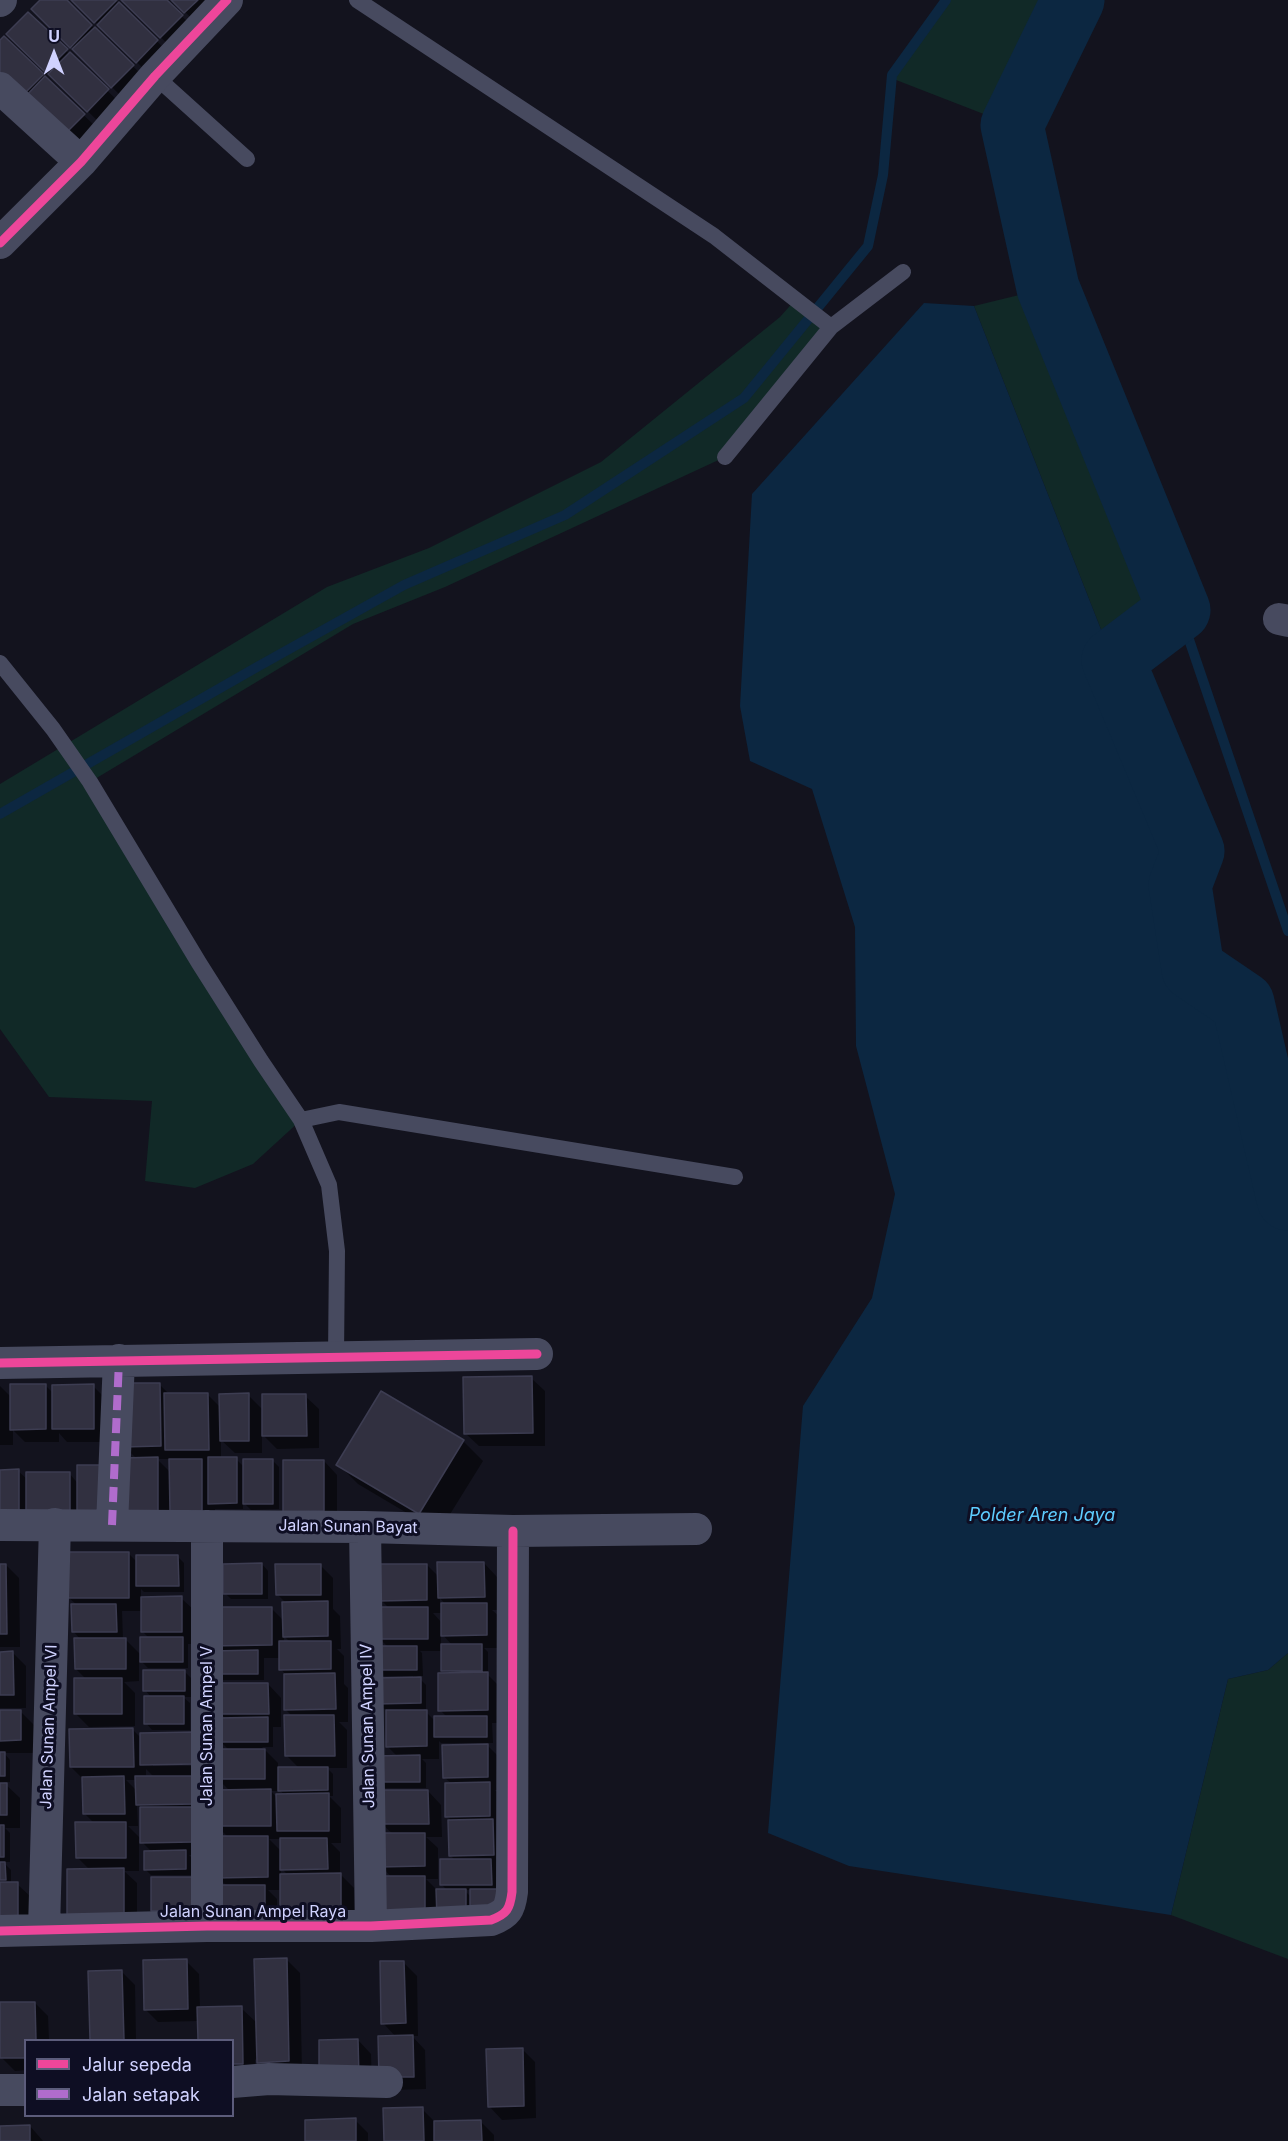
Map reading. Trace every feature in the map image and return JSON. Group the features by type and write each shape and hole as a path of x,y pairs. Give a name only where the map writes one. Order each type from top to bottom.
{"street":[{"path":"0,243 81,162 155,76 227,0"},
{"path":"0,88 81,162"},
{"path":"0,1364 537,1354"},
{"path":"112,1525 119,1360"},
{"name":"Jalan Sunan Ampel VI","path":"44,1929 55,1524"},
{"name":"Jalan Sunan Bayat","path":"0,1525 365,1527 513,1531 696,1529"},
{"name":"Jalan Sunan Ampel V","path":"207,1526 207,1926"},
{"name":"Jalan Sunan Ampel IV","path":"365,1527 371,1926"},
{"name":"Jalan Sunan Ampel Raya","path":"0,1931 207,1926 371,1926 491,1920 505,1915 510,1906 512,1892 513,1531"},
{"path":"234,2082 269,2079 387,2082"},
{"path":"0,2090 24,2090"}],"lane":[{"path":"357,0 735,251 825,323"},
{"path":"155,76 247,159"},
{"path":"725,457 825,323 903,272"},
{"path":"0,663 53,729 90,782 199,963 261,1061 302,1120 329,1185 337,1251 336,1357"},
{"path":"302,1120 339,1112 735,1177"}],"green space":[{"path":"946,0 1073,0 1012,125 891,78"},
{"path":"1048,288 1179,610 1113,660 974,306"},
{"path":"796,299 831,327 725,457 445,587 353,624 90,782 301,1120 253,1164 195,1188 145,1181 152,1101 49,1097 0,1029 0,784 327,587 429,548 601,462 780,317"},
{"path":"1288,1653 1288,1959 1171,1915 1228,1679 1268,1670"}],"water":[{"name":"Polder Aren Jaya","path":"924,303 974,306 1113,660 1193,851 1180,885 1193,969 1243,1003 1288,1199 1288,1653 1268,1670 1228,1679 1171,1915 849,1866 768,1833 803,1406 872,1298 895,1194 856,1046 855,927 812,789 750,761 740,706 752,494"}],"building":[{"path":"40,0 67,0 92,25 70,48 31,9"},
{"path":"71,0 117,0 94,23"},
{"path":"121,0 167,0 183,15 160,38"},
{"path":"171,0 198,0 184,13"},
{"path":"119,2 158,40 136,63 97,25"},
{"path":"28,12 68,49 45,72 6,34"},
{"path":"95,27 134,65 111,88 72,49"},
{"path":"4,36 44,74 21,97 0,77 0,40"},
{"path":"70,52 109,89 87,112 48,74"},
{"path":"45,76 85,114 62,137 23,99"},
{"path":"532,1376 533,1433 464,1434 463,1377"},
{"path":"123,1383 160,1383 161,1446 123,1447"},
{"path":"10,1384 46,1384 46,1429 10,1430"},
{"path":"94,1384 94,1429 52,1429 52,1385"},
{"path":"381,1391 464,1440 419,1514 336,1465"},
{"path":"164,1393 208,1393 209,1450 165,1450"},
{"path":"249,1393 249,1441 220,1441 219,1394"},
{"path":"262,1394 306,1394 307,1436 262,1436"},
{"path":"158,1457 158,1516 123,1516 123,1458"},
{"path":"208,1457 237,1457 237,1503 208,1504"},
{"path":"169,1459 202,1459 202,1511 170,1511"},
{"path":"243,1459 273,1459 273,1504 243,1504"},
{"path":"283,1460 324,1460 324,1511 283,1512"},
{"path":"77,1465 102,1465 102,1513 77,1513"},
{"path":"19,1469 19,1520 0,1520 0,1470"},
{"path":"26,1472 70,1472 70,1520 26,1520"},
{"path":"68,1552 129,1552 129,1598 68,1598"},
{"path":"136,1555 178,1555 179,1586 136,1586"},
{"path":"437,1562 484,1562 485,1597 438,1598"},
{"path":"262,1563 262,1594 223,1594 223,1564"},
{"path":"0,1564 6,1564 7,1634 0,1634"},
{"path":"275,1564 321,1564 321,1595 276,1595"},
{"path":"379,1564 427,1564 427,1600 379,1601"},
{"path":"182,1596 182,1632 141,1632 141,1597"},
{"path":"328,1601 328,1636 283,1637 282,1602"},
{"path":"441,1603 487,1603 487,1635 441,1636"},
{"path":"71,1604 116,1604 117,1632 72,1632"},
{"path":"208,1607 272,1607 272,1645 208,1646"},
{"path":"377,1607 428,1607 428,1639 377,1639"},
{"path":"140,1637 183,1637 183,1662 140,1662"},
{"path":"74,1638 126,1638 126,1669 75,1669"},
{"path":"279,1641 331,1641 331,1669 279,1670"},
{"path":"441,1644 482,1644 482,1671 441,1671"},
{"path":"373,1646 417,1646 417,1670 373,1670"},
{"path":"258,1650 258,1674 212,1674 212,1651"},
{"path":"13,1651 14,1695 0,1695 0,1652"},
{"path":"143,1670 185,1670 185,1691 143,1691"},
{"path":"488,1672 488,1710 438,1711 438,1673"},
{"path":"335,1673 336,1709 284,1710 284,1674"},
{"path":"421,1677 421,1703 376,1704 376,1678"},
{"path":"74,1678 122,1678 122,1714 74,1714"},
{"path":"219,1683 268,1683 269,1714 219,1714"},
{"path":"144,1696 184,1696 184,1724 144,1724"},
{"path":"0,1710 21,1710 21,1740 0,1741"},
{"path":"386,1710 427,1710 427,1746 386,1747"},
{"path":"284,1715 334,1715 335,1756 285,1756"},
{"path":"434,1716 487,1716 487,1737 434,1737"},
{"path":"268,1717 268,1742 218,1742 218,1718"},
{"path":"133,1728 134,1767 70,1767 69,1729"},
{"path":"194,1732 194,1764 140,1765 140,1733"},
{"path":"488,1744 488,1777 443,1778 442,1745"},
{"path":"216,1749 265,1749 265,1779 216,1779"},
{"path":"0,1752 5,1752 5,1776 0,1776"},
{"path":"420,1755 420,1782 376,1782 376,1756"},
{"path":"278,1767 328,1767 328,1790 278,1791"},
{"path":"124,1776 125,1814 83,1814 82,1777"},
{"path":"135,1776 195,1776 196,1804 136,1805"},
{"path":"490,1782 490,1816 445,1817 445,1783"},
{"path":"0,1783 7,1783 7,1815 0,1815"},
{"path":"271,1789 271,1826 216,1826 216,1790"},
{"path":"380,1790 428,1790 429,1824 381,1824"},
{"path":"329,1793 329,1831 277,1831 276,1794"},
{"path":"140,1807 193,1807 193,1842 140,1843"},
{"path":"493,1819 494,1855 449,1856 448,1820"},
{"path":"75,1822 126,1822 126,1858 76,1858"},
{"path":"0,1825 4,1825 4,1857 0,1857"},
{"path":"379,1833 425,1833 425,1866 379,1867"},
{"path":"215,1836 268,1836 268,1877 215,1878"},
{"path":"280,1838 327,1838 328,1869 280,1870"},
{"path":"186,1850 186,1869 144,1870 144,1851"},
{"path":"440,1859 491,1859 492,1885 440,1885"},
{"path":"0,1862 5,1862 6,1880 0,1880"},
{"path":"124,1868 124,1918 67,1919 67,1869"},
{"path":"341,1873 341,1922 280,1922 280,1874"},
{"path":"382,1876 425,1876 425,1912 382,1913"},
{"path":"151,1877 194,1877 194,1911 151,1911"},
{"path":"0,1882 18,1882 18,1926 0,1926"},
{"path":"221,1885 265,1885 265,1917 221,1917"},
{"path":"436,1889 466,1889 466,1918 437,1918"},
{"path":"470,1889 501,1889 501,1914 470,1914"},
{"path":"287,1958 289,2061 257,2063 254,1959"},
{"path":"187,1959 188,2009 144,2010 143,1960"},
{"path":"380,1961 404,1961 406,2023 381,2024"},
{"path":"122,1970 124,2039 90,2039 88,1971"},
{"path":"0,2002 35,2002 36,2039 24,2039 24,2058 0,2058"},
{"path":"242,2006 243,2064 234,2064 234,2039 198,2039 197,2007"},
{"path":"413,2035 414,2077 379,2077 378,2036"},
{"path":"358,2039 359,2078 319,2080 319,2040"},
{"path":"523,2048 524,2106 488,2107 486,2049"},
{"path":"423,2107 424,2141 384,2141 383,2108"},
{"path":"356,2118 356,2141 305,2141 305,2120"},
{"path":"481,2120 482,2141 434,2141 434,2121"},
{"path":"30,2125 30,2141 0,2141 0,2126"}],"waterway":[{"path":"0,814 404,585 565,515 744,398 868,246 883,175 892,75 946,0"},
{"path":"1073,0 1012,125 1025,197 1048,288 1179,610 1288,931"},
{"path":"1073,0 1012,125 1048,288 1179,610 1113,660 1193,851 1180,885 1193,969 1243,1003 1288,1199"}],"marked path":[{"path":"112,1525 119,1360"}],"cycle path":[{"path":"0,243 81,162 155,76 227,0"},
{"path":"0,1363 537,1354"},
{"path":"0,1931 207,1926 371,1926 491,1920 504,1913 509,1907 512,1892 513,1531"}]}
